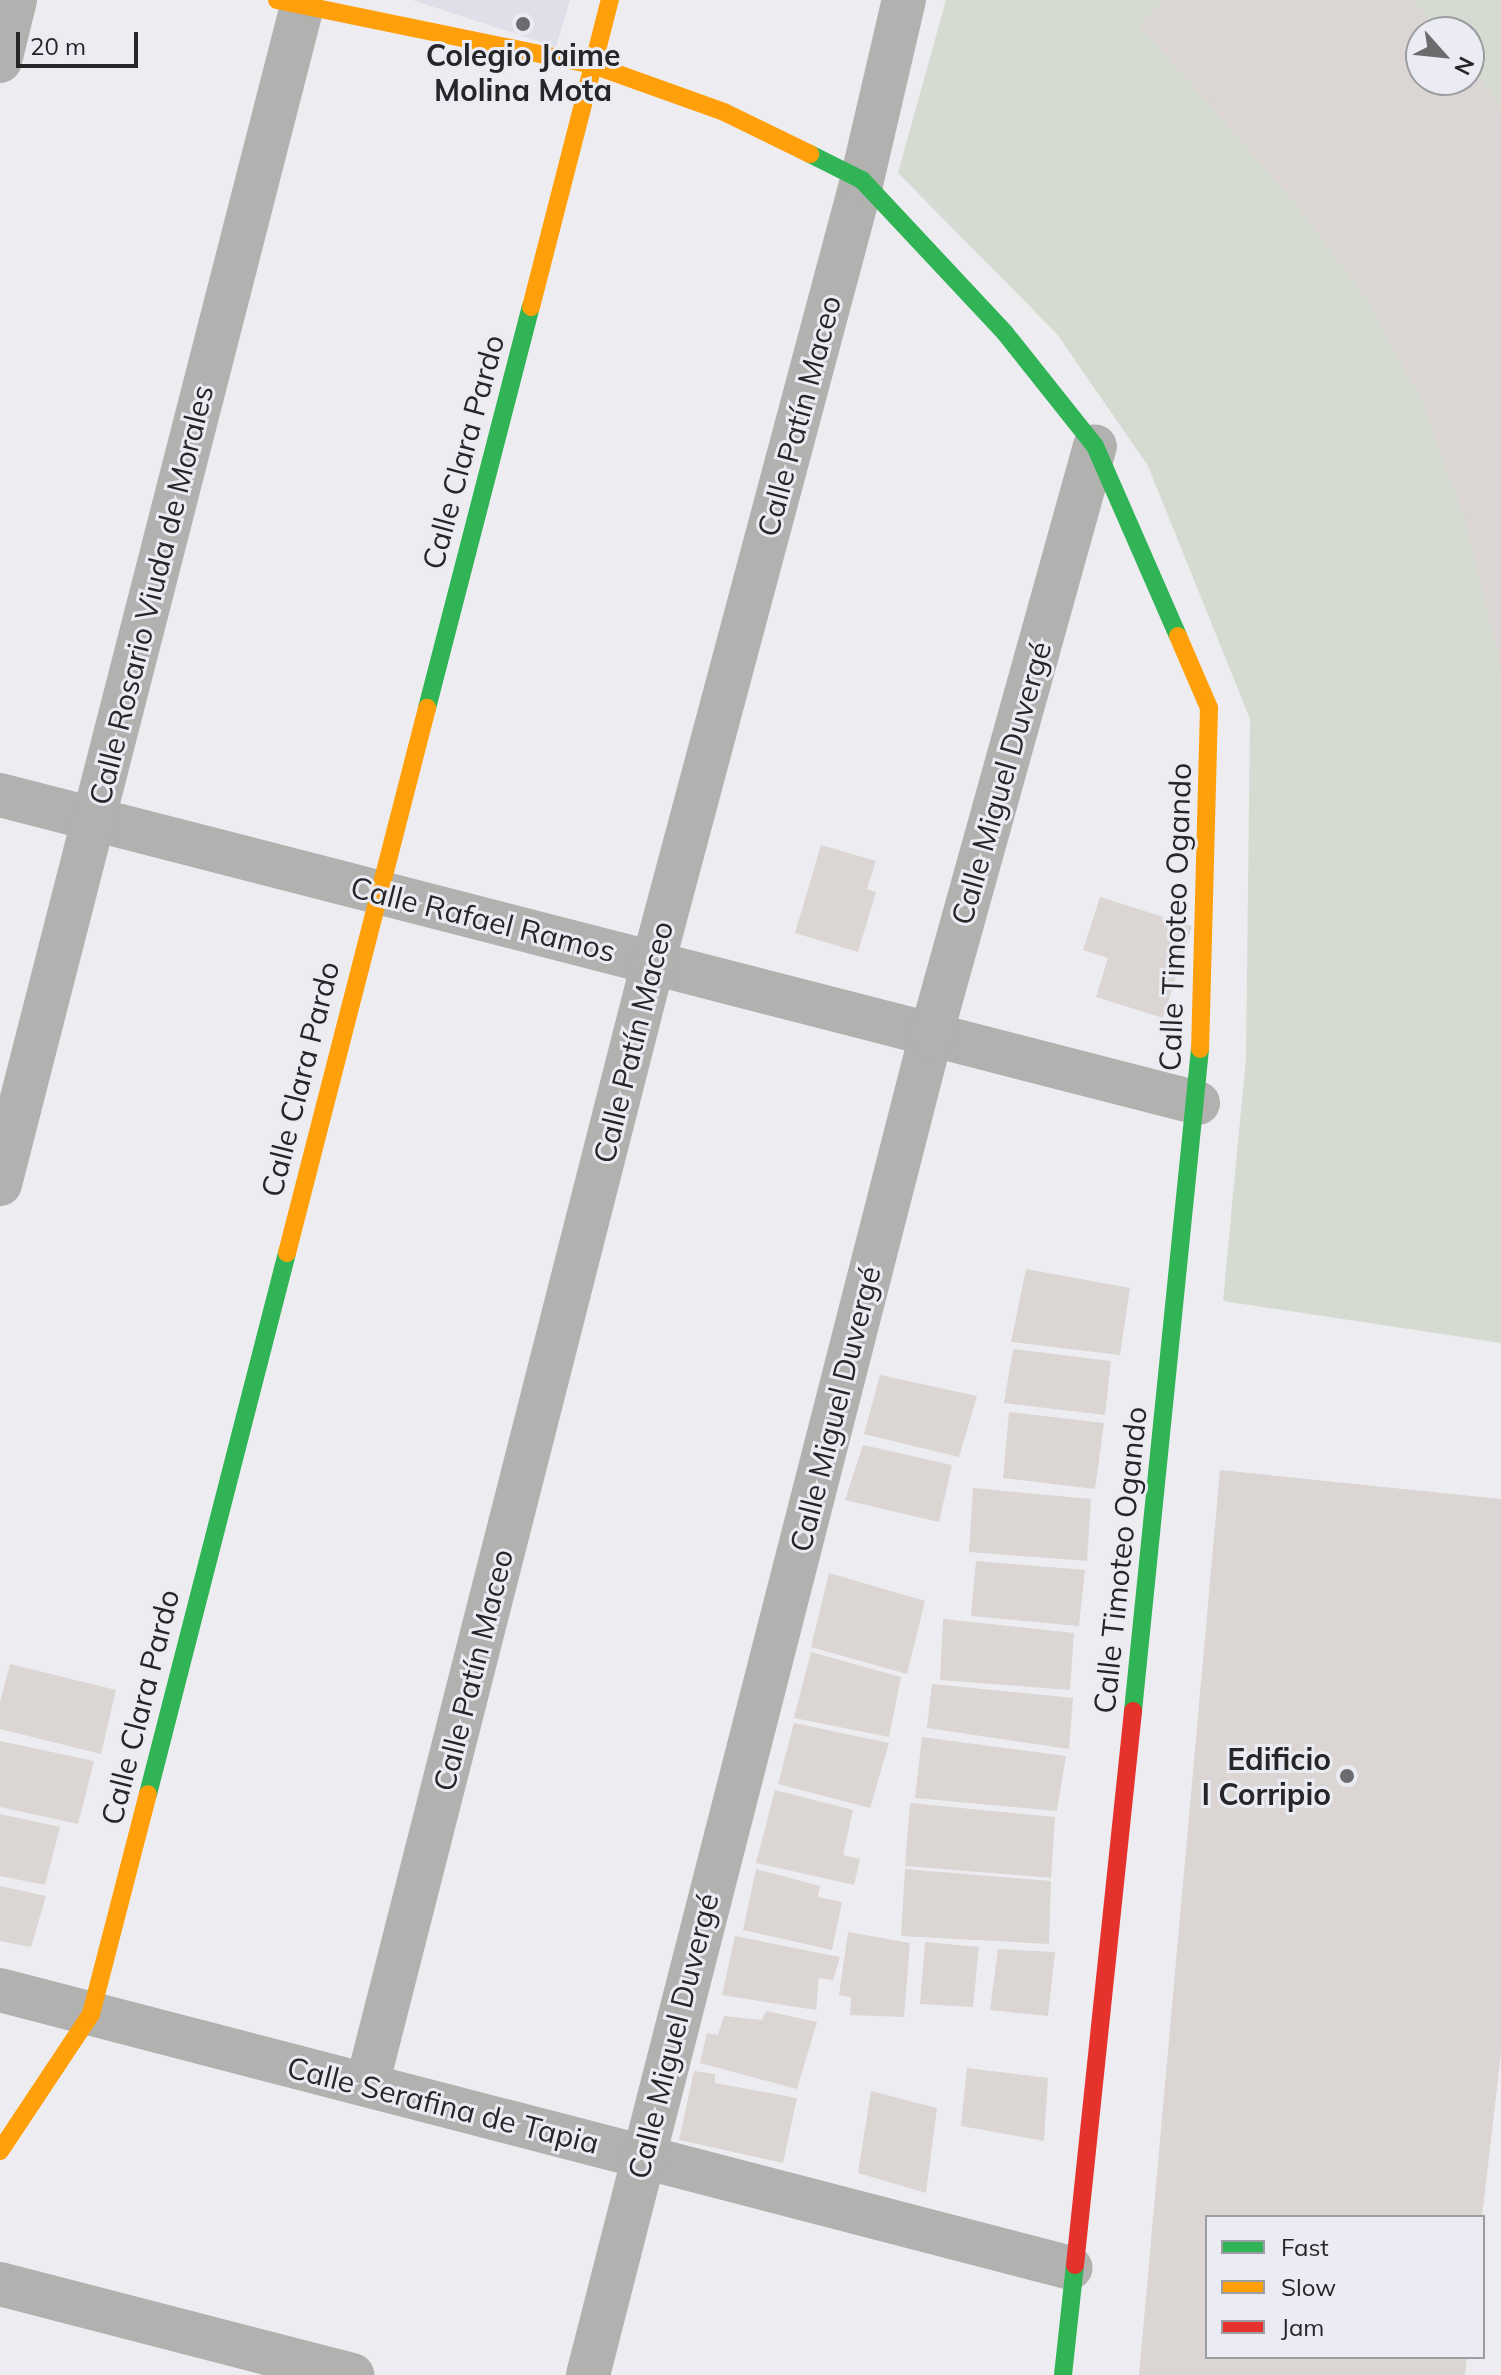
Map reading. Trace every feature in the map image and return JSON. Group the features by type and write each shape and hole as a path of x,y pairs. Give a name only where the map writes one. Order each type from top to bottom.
{"street":[{"path":"0,61 15,0"},
{"name":"Calle Clara Pardo","path":"0,2151 91,2014 377,891 610,0"},
{"name":"Calle Patín Maceo","path":"367,2085 653,963 862,180 904,0"},
{"name":"Calle Timoteo Ogando","path":"289,3 593,65 724,112 862,180 1005,333 1095,446 1209,708 1198,1103 1071,2268 1063,2375"},
{"name":"Calle Rosario Viuda de Morales","path":"0,1184 94,819 289,3"},
{"name":"Calle Miguel Duvergé","path":"588,2375 931,1035 1095,446"},
{"name":"Calle Rafael Ramos","path":"0,795 1198,1103"},
{"name":"Calle Serafina de Tapia","path":"0,1990 1071,2268"},
{"path":"0,2284 352,2375"}],"shaded area":[{"name":"Colegio Jaime Molina Mota","path":"412,0 570,0 556,47"},
{"path":"946,0 1501,0 1501,1343 1223,1301 1246,1057 1250,719 1148,466 1057,334 898,173"}],"building":[{"path":"1163,0 1413,0 1428,16 1405,16 1405,96 1485,96 1485,86 1501,109 1501,669 1466,524 1423,403 1367,300 1296,204 1140,26"},
{"path":"821,845 876,861 867,889 876,892 858,952 795,933"},
{"path":"1100,897 1192,926 1163,1018 1096,997 1108,958 1083,950"},
{"path":"1026,1269 1130,1288 1120,1355 1011,1342"},
{"path":"1013,1349 1111,1361 1105,1415 1004,1403"},
{"path":"880,1375 977,1396 959,1457 864,1434"},
{"path":"1009,1412 1104,1423 1095,1489 1003,1478"},
{"path":"863,1445 952,1465 939,1522 845,1500"},
{"name":"Edificio I Corripio","path":"1220,1470 1501,1499 1501,2053 1482,2215 1205,2215 1205,2359 1467,2359 1465,2375 1139,2375"},
{"path":"973,1488 1091,1499 1087,1561 969,1552"},
{"path":"976,1561 1085,1570 1079,1626 971,1616"},
{"path":"829,1573 925,1601 907,1674 811,1647"},
{"path":"943,1619 1074,1633 1070,1690 940,1680"},
{"path":"811,1652 901,1677 889,1737 794,1718"},
{"path":"10,1664 116,1690 101,1754 0,1729 0,1702"},
{"path":"932,1684 1073,1698 1069,1749 927,1728"},
{"path":"794,1723 889,1743 870,1808 778,1784"},
{"path":"922,1737 1066,1756 1057,1811 915,1798"},
{"path":"0,1741 94,1761 78,1824 0,1807"},
{"path":"775,1790 853,1810 843,1855 860,1859 854,1885 756,1863"},
{"path":"910,1803 1055,1817 1051,1878 905,1866"},
{"path":"0,1814 60,1827 45,1885 0,1876"},
{"path":"756,1869 820,1886 818,1897 842,1902 832,1950 743,1930"},
{"path":"905,1869 1051,1881 1049,1944 901,1936"},
{"path":"0,1886 46,1896 31,1947 0,1941"},
{"path":"848,1932 910,1943 904,2017 850,2015 851,1997 839,1995"},
{"path":"735,1936 840,1957 833,1980 819,1978 816,2010 722,1995"},
{"path":"925,1942 979,1947 973,2007 920,2004"},
{"path":"998,1949 1055,1952 1048,2016 990,2010"},
{"path":"766,2011 817,2022 797,2089 700,2063 707,2033 718,2035 724,2016 762,2020"},
{"path":"967,2068 1048,2078 1044,2141 961,2126"},
{"path":"694,2071 715,2074 715,2083 797,2098 783,2163 679,2140"},
{"path":"871,2091 937,2108 926,2193 858,2173"}],"traffic: fast":[{"path":"810,154 862,180 1005,333 1095,446 1178,636"},
{"path":"427,708 531,307"},
{"path":"1133,1711 1200,1049"},
{"path":"148,1794 287,1253"},
{"path":"1063,2375 1075,2265"}],"traffic: slow":[{"path":"277,0 593,65 724,112 810,154"},
{"path":"531,307 610,0"},
{"path":"1178,636 1209,708 1200,1049"},
{"path":"287,1253 427,708"},
{"path":"0,2151 91,2014 148,1794"}],"traffic: jam":[{"path":"1075,2265 1133,1711"}],"place":[{"name":"Colegio Jaime Molina Mota","path":"523,24"},
{"name":"Edificio I Corripio","path":"1347,1776"}]}
